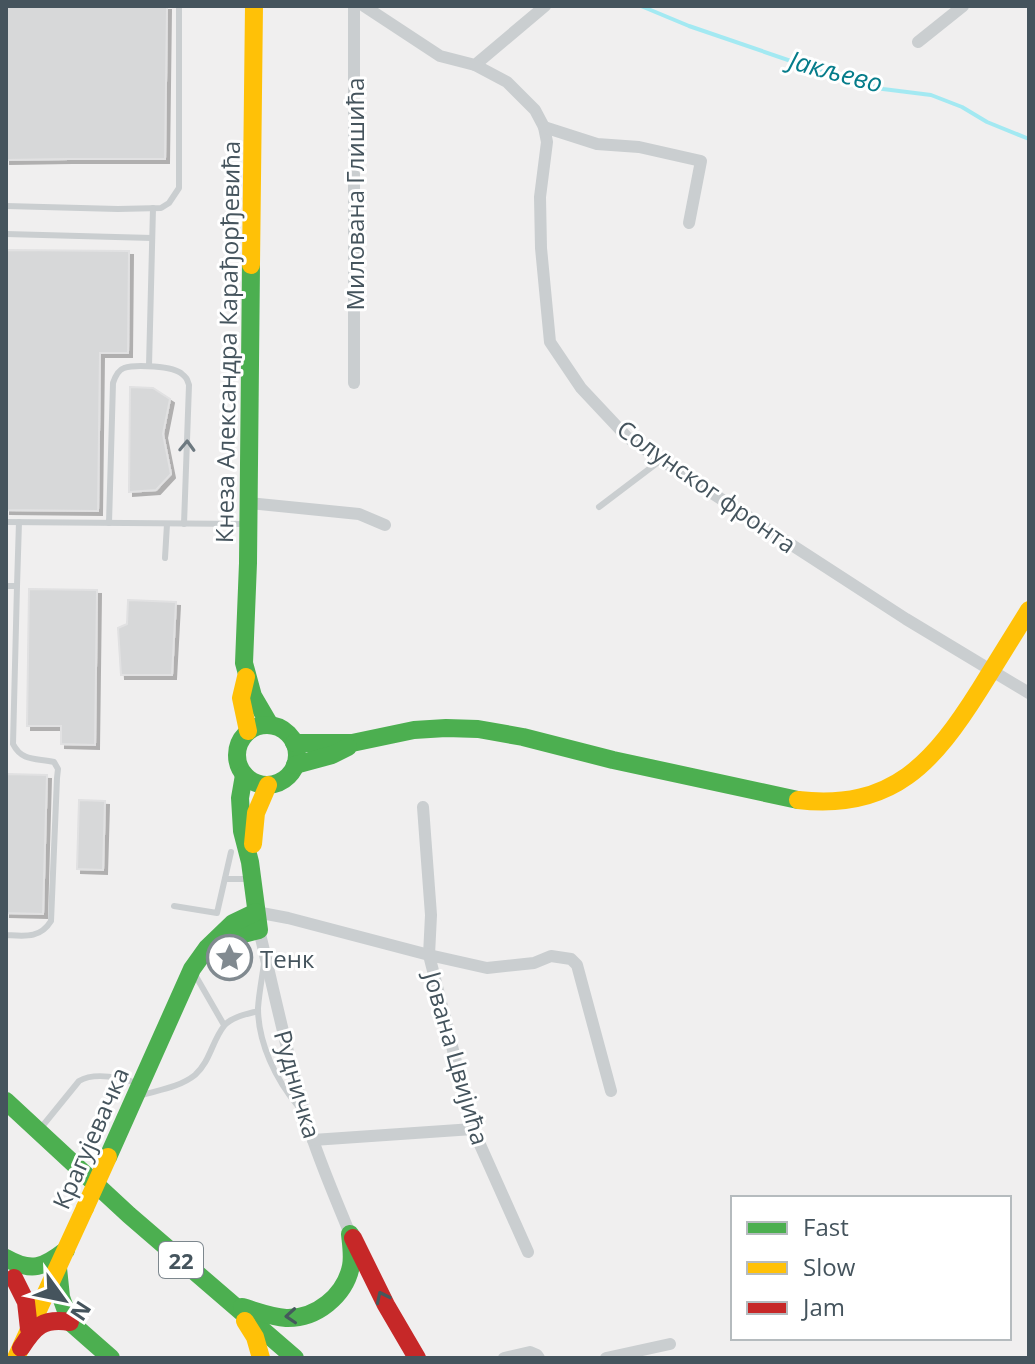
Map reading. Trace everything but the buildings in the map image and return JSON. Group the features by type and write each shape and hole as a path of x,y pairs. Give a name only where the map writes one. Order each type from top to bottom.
{"main road":[{"name":"Кнеза Александра Карађорђевића","path":"254,6 248,577 244,663 258,709 270,725"},
{"path":"294,743 352,743 415,729 473,728 787,798 833,802 854,799 875,793 913,772 946,741 1029,610"},
{"name":"Кнеза Александра Карађорђевића","path":"246,677 241,698 248,731"},
{"path":"270,725 285,731 296,751 291,772 284,779 268,785 251,781 244,775 239,767 237,748 248,731 270,725"},
{"path":"295,765 332,755 352,743"},
{"path":"244,775 240,817 258,921"},
{"path":"251,870 254,817 268,785"},
{"name":"Крагујевачка","path":"19,1353 192,969 214,941 258,921"},
{"name":"22","path":"9,1107 295,1358"},
{"path":"233,1304 285,1318 318,1310 334,1299 345,1282 351,1262 350,1234"},
{"path":"350,1234 417,1358"},
{"path":"6,1258 33,1269 47,1264 66,1250"},
{"path":"58,1268 61,1297 70,1322 111,1358"},
{"path":"10,1274 32,1289 46,1292"},
{"path":"10,1274 26,1302 29,1329"},
{"path":"233,1304 255,1337 261,1358"},
{"path":"19,1353 38,1325 48,1320 70,1322"}],"street":[{"name":"Милована Глишића","path":"354,6 354,383"},
{"path":"364,6 440,56 475,65 507,82 535,110 544,127 597,144 639,147 701,161 689,223"},
{"path":"475,65 545,6"},
{"path":"918,42 963,6"},
{"name":"Солунског фронта","path":"544,127 547,142 540,197 541,236 550,342 581,388 627,437 906,619 1029,693"},
{"path":"249,503 359,514 385,525"},
{"name":"Јована Цвијића","path":"423,807 431,915 429,955 473,1129 528,1252"},
{"path":"258,921 313,924 487,968 534,963 551,956 571,959 577,965 611,1091"},
{"name":"Рудничка","path":"258,921 280,1025 313,1140 350,1234"},
{"path":"313,1140 473,1129"},
{"path":"606,1358 670,1344"},
{"path":"504,1358 530,1352 539,1358"}],"lane":[{"path":"6,206 118,209 161,208 169,203 179,188 179,6"},
{"path":"149,366 153,208"},
{"path":"6,234 152,238"},
{"path":"109,523 113,383 125,367 149,366 180,371 189,385 184,524"},
{"path":"599,507 661,460"},
{"path":"6,522 248,524"},
{"path":"6,935 37,935 45,931 51,921 58,769 54,762 25,758 13,744 19,522"},
{"path":"165,558 167,524"},
{"path":"6,586 17,586"},
{"path":"174,906 217,913 231,852"},
{"path":"225,879 251,870"},
{"path":"265,956 258,1011 262,1035 271,1062 306,1115"},
{"path":"192,969 224,1025"},
{"path":"37,1131 79,1081 86,1077 95,1075 137,1090 183,1083 192,1078 207,1059 224,1025 258,1011"}],"waterway":[{"name":"Јакљево","path":"641,6 689,26 826,73 883,89 931,95 1029,139"}],"traffic: fast":[{"path":"251,265 244,663 253,696 270,725"},
{"path":"267,725 278,727 288,734 295,744 297,755 295,766 288,776 278,783 267,785 256,783 246,776 239,766 237,755 239,744 246,734 256,727 267,725"},
{"path":"294,743 352,743 414,730 478,729 798,800"},
{"path":"295,765 332,755 348,747"},
{"path":"217,941 259,930 250,862 242,831 240,798 244,775"},
{"path":"108,1157 192,969 207,948 233,923 256,912"},
{"path":"6,1101 129,1215 295,1358"},
{"path":"242,1307 286,1318 308,1315 328,1304 348,1277 352,1258 350,1234"},
{"path":"6,1258 31,1267 51,1261 66,1250"},
{"path":"58,1268 61,1297 70,1322 111,1358"}],"traffic: slow":[{"path":"251,265 254,6"},
{"path":"798,800 860,798 885,789 907,776 946,739 1029,610"},
{"path":"246,677 241,698 248,731"},
{"path":"253,844 256,813 268,785"},
{"path":"85,1208 108,1157"},
{"path":"16,1358 85,1208"},
{"path":"245,1321 255,1337 261,1358"}],"traffic: jam":[{"path":"353,1238 386,1305 417,1358"},
{"path":"14,1278 26,1302 29,1329"},
{"path":"21,1348 41,1325 53,1321 70,1322"}],"place":[{"name":"Тенк","path":"229,958"}]}
